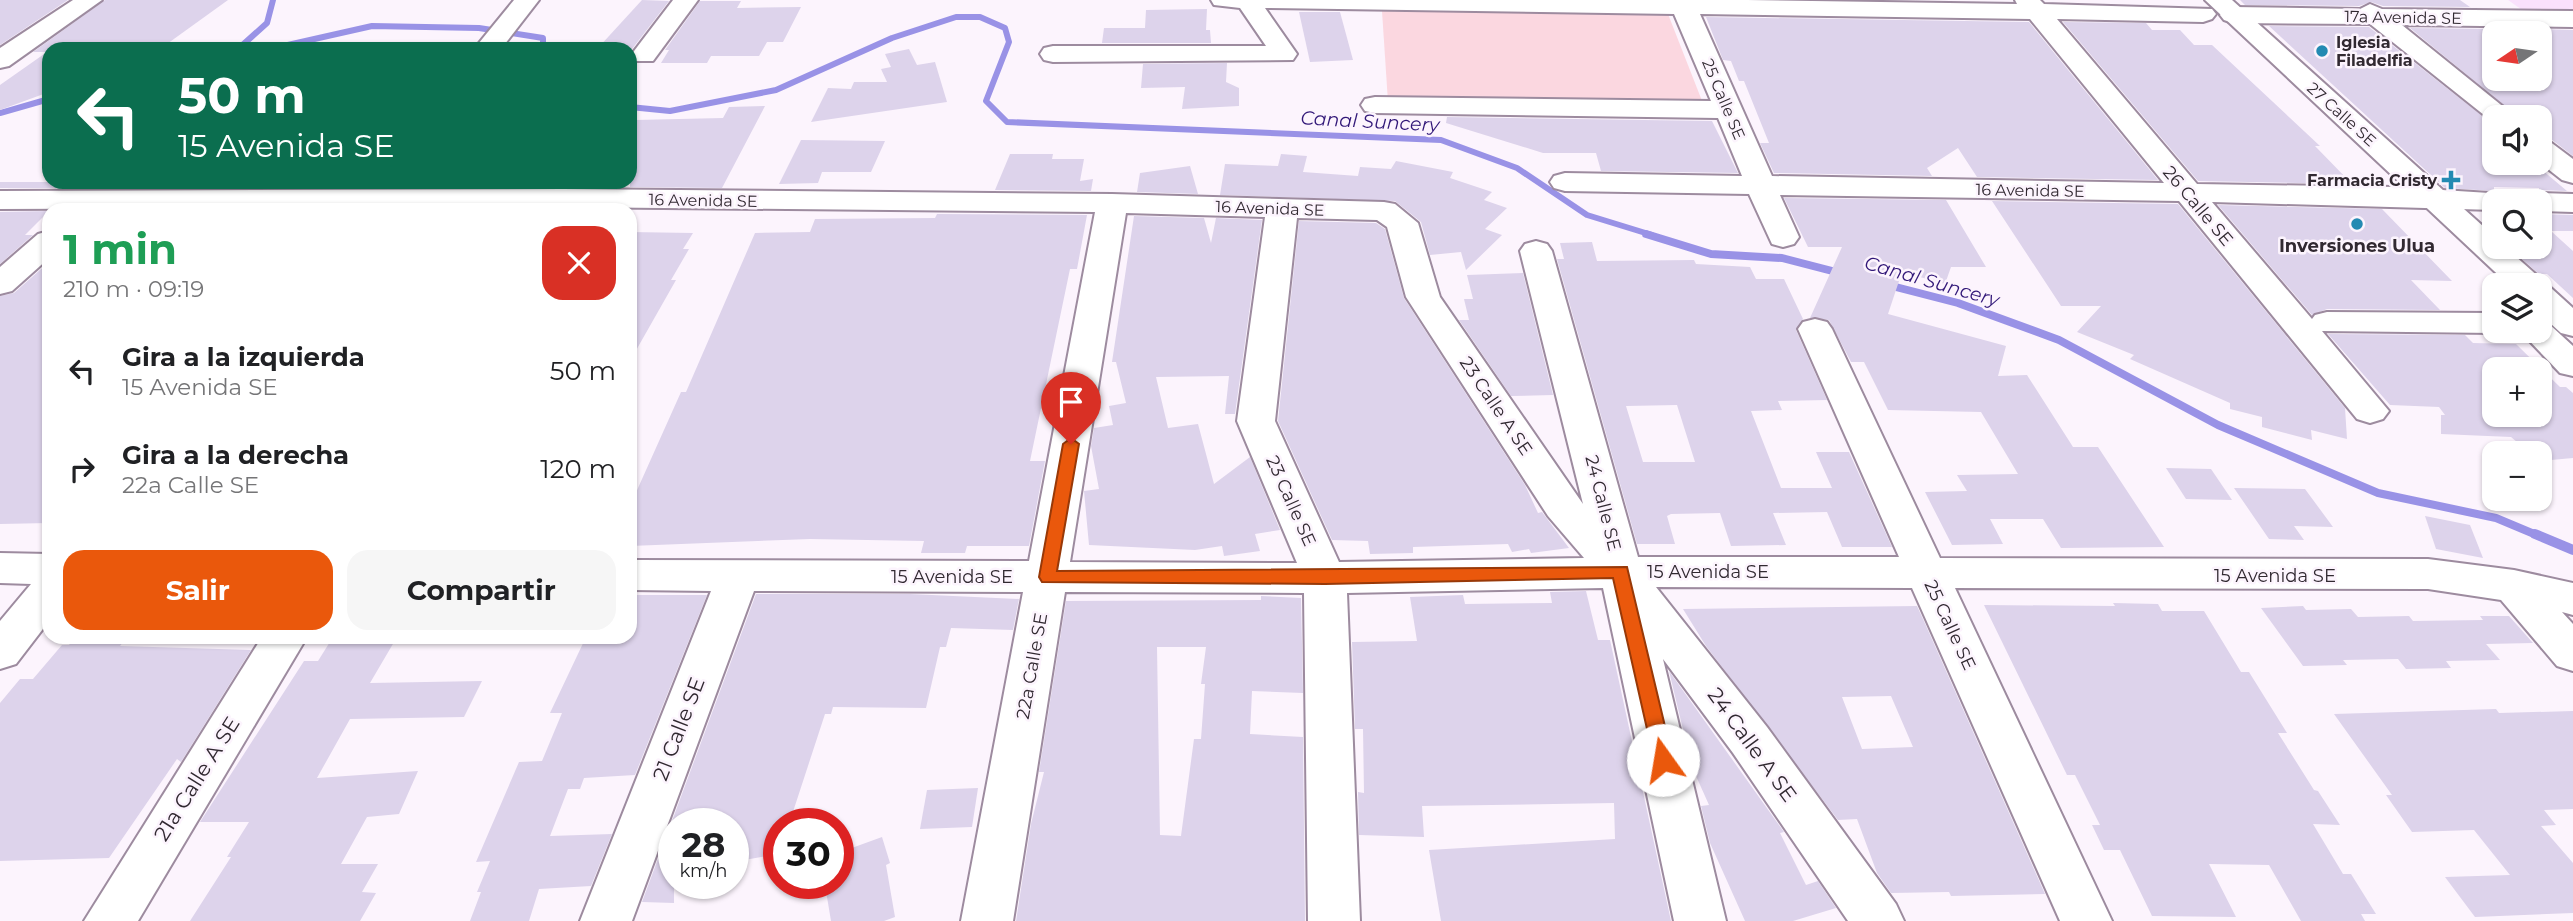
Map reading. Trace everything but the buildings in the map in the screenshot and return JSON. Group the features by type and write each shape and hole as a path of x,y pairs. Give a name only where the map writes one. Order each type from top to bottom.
{"street":[{"path":"0,60 90,0"},
{"path":"493,42 527,0"},
{"path":"644,55 686,0"},
{"path":"1214,0 1230,19 1252,56"},
{"path":"1053,54 1284,54 1247,0"},
{"name":"17a Avenida SE","path":"1230,19 1247,0 2365,8 2573,19"},
{"name":"25 Calle SE","path":"1682,3 1783,237"},
{"name":"26 Calle SE","path":"2032,6 2370,411"},
{"name":"27 Calle SE","path":"2210,7 2395,196 2482,279"},
{"name":"27 Calle SE","path":"2210,7 2436,200 2515,273"},
{"path":"2365,8 2487,105"},
{"path":"1375,105 1729,110"},
{"path":"2552,157 2573,174"},
{"name":"16 Avenida SE","path":"1565,182 2395,196 2482,201"},
{"name":"16 Avenida SE","path":"0,200 99,197 563,197 928,204 1112,203 1384,211 1402,223"},
{"path":"2552,202 2573,203"},
{"name":"22a Calle SE","path":"987,921 1112,203"},
{"name":"23 Calle SE","path":"1282,208 1256,421 1325,578 1334,921"},
{"name":"23 Calle A SE","path":"1402,223 1423,297 1562,506 1621,572"},
{"path":"0,284 42,247"},
{"name":"24 Calle SE","path":"1536,251 1621,572 1700,921"},
{"path":"2552,307 2573,326"},
{"path":"2327,322 2482,323"},
{"name":"25 Calle SE","path":"1815,329 2086,921"},
{"path":"2550,343 2573,365"},
{"path":"0,568 42,569"},
{"name":"15 Avenida SE","path":"637,575 1325,578 1621,572 2428,575 2514,586 2573,599"},
{"name":"24 Calle A SE","path":"1621,572 1750,740 1878,921"},
{"name":"21 Calle SE","path":"606,921 737,576"},
{"path":"2514,586 2573,654"},
{"path":"0,652 42,600"},
{"name":"21a Calle A SE","path":"110,921 281,644"}],"shaded area":[{"path":"2508,0 2573,0 2573,14 2528,14"},
{"path":"1382,11 1668,14 1704,106 1388,102"}],"waterway":[{"name":"Canal Suncery","path":"246,42 267,23 273,0"},
{"name":"Canal Suncery","path":"637,108 670,111 776,90 892,38 956,17 980,17 1005,28 1009,42 986,101 1007,122 1441,140 1517,168 1587,215 1652,235"},
{"name":"Canal Suncery","path":"301,42 372,26 479,28 543,38 543,42"},
{"path":"0,113 42,101"},
{"name":"Canal Suncery","path":"1646,234 1711,254 1782,258 1840,273"},
{"name":"Canal Suncery","path":"1888,285 1958,303 2059,340 2218,425 2378,493 2496,518 2539,536"},
{"name":"Canal Suncery","path":"2535,534 2573,550"}],"place":[{"name":"Iglesia Filadelfia","path":"2322,51"},
{"name":"Farmacia Cristy","path":"2451,180"},
{"name":"Inversiones Ulua","path":"2357,224"}],"route":[{"path":"1071,444 1048,577 1325,578 1621,572 1663,760"}]}
